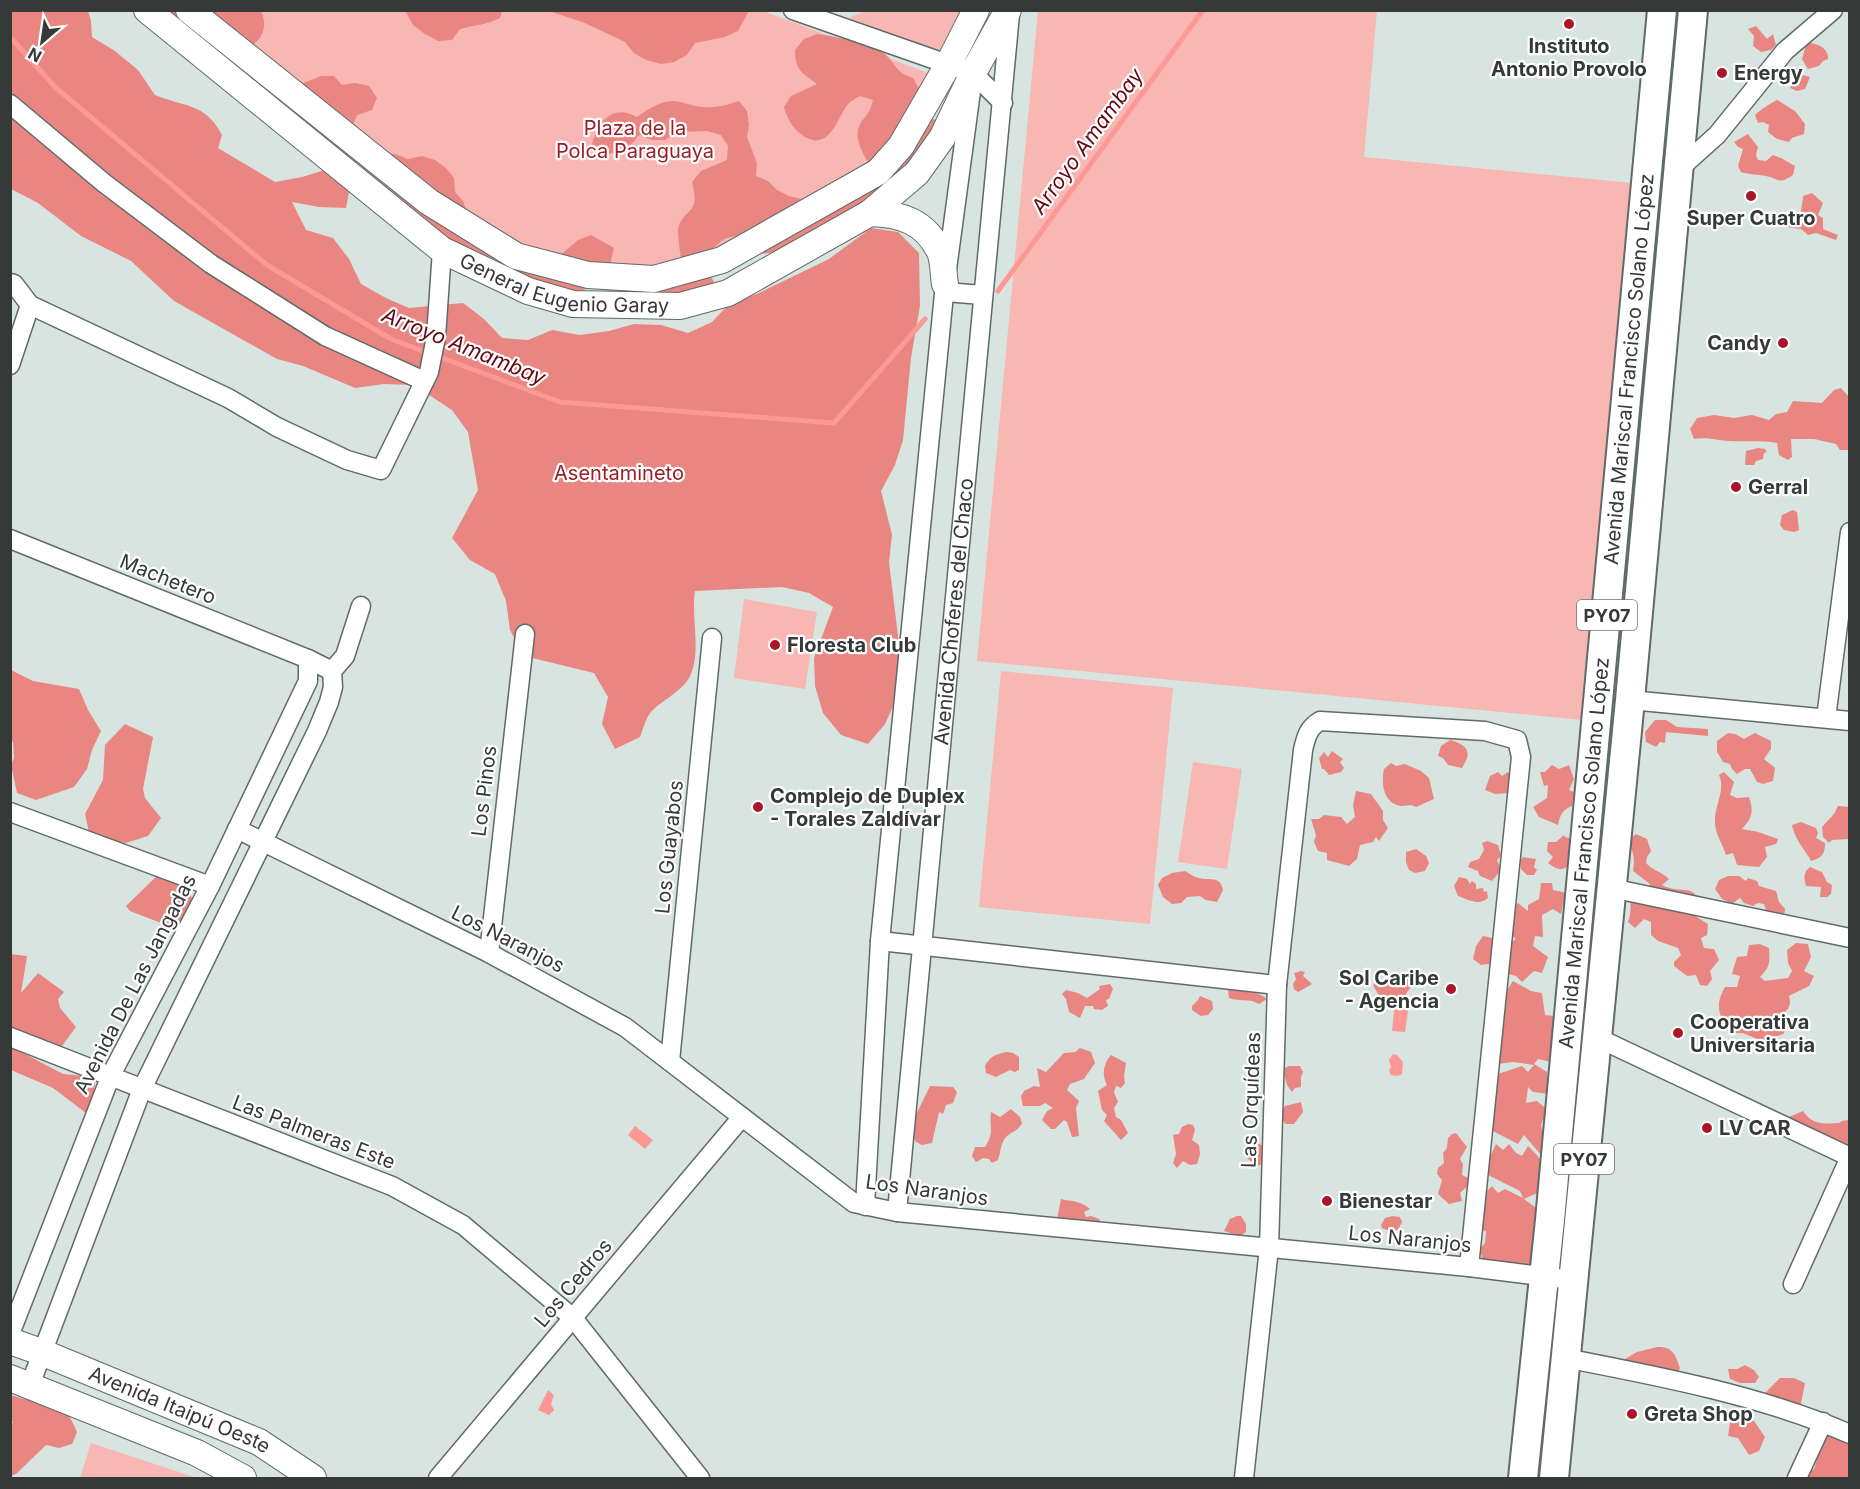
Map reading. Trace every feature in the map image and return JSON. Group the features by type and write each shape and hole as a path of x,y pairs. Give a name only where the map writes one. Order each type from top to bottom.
{"main road":[{"name":"Avenida Mariscal Francisco Solano López","path":"1523,1479 1649,173 1662,10"},
{"name":"Avenida Mariscal Francisco Solano López","path":"1554,1479 1630,699 1693,10"}],"street":[{"name":"General Eugenio Garay","path":"147,10 442,250 528,291 573,304 680,306 728,293 870,213 917,173 942,138 973,73"},
{"name":"General Eugenio Garay","path":"189,10 429,202 516,256 588,275 654,279 722,260 878,172 901,146 949,63 975,10"},
{"name":"Avenida Choferes del Chaco","path":"865,1206 880,941 945,288 983,10"},
{"name":"Avenida Choferes del Chaco","path":"973,73 1009,10"},
{"name":"Avenida Choferes del Chaco","path":"897,1212 1003,103 1009,10"},
{"path":"1679,169 1717,135 1785,51 1833,10"},
{"path":"801,12 973,73 1003,103"},
{"path":"10,104 104,183 211,264 325,336 427,377"},
{"path":"870,213 895,214 910,220 927,232 940,253 945,288 983,295"},
{"path":"10,283 14,284 30,305 228,398 277,427 347,460 381,470 427,377 436,337 442,250"},
{"path":"10,366 30,305"},
{"path":"1826,718 1850,532"},
{"name":"Machetero","path":"10,539 332,671"},
{"path":"20,1382 41,1352 142,1089 317,731 333,687 332,671 345,656 361,606"},
{"name":"Los Pinos","path":"489,953 525,634"},
{"name":"Los Guayabos","path":"670,1061 712,638"},
{"name":"Avenida De Las Jangadas","path":"10,1334 111,1075 210,886 308,681 308,660"},
{"path":"1630,699 1850,721"},
{"name":"Las Orquídeas","path":"1244,1479 1269,1248 1277,985 1302,750 1306,735 1313,725 1320,721 1485,731 1517,740 1520,749 1469,1267"},
{"path":"10,812 210,886"},
{"name":"Los Naranjos","path":"237,829 489,953 625,1027 854,1203 897,1212 1469,1267 1572,1281"},
{"path":"1611,888 1850,938"},
{"path":"880,941 1277,985"},
{"name":"Las Palmeras Este","path":"10,1037 392,1186 463,1225 573,1318 700,1479"},
{"path":"1596,1038 1850,1157 1793,1284"},
{"name":"Los Cedros","path":"438,1479 742,1117"},
{"name":"Avenida Itaipú Oeste","path":"10,1341 259,1442 314,1479"},
{"path":"1565,1358 1749,1399 1823,1422 1850,1434"},
{"name":"Avenida Itaipú Oeste","path":"20,1382 196,1453 243,1479"},
{"path":"1797,1479 1823,1422"}],"green space":[{"name":"Asentamineto","path":"10,11 88,11 92,37 115,51 138,70 155,95 193,107 208,117 222,135 218,148 275,182 328,169 351,182 346,208 319,207 292,202 306,230 333,238 349,259 361,284 386,298 409,308 463,303 484,319 502,338 528,340 552,330 580,335 609,331 634,324 661,325 688,333 712,322 731,302 757,294 829,259 871,228 898,232 919,253 920,306 911,358 903,440 895,465 881,491 892,535 889,562 899,644 896,700 885,724 868,744 841,735 823,713 815,686 814,658 833,607 809,593 782,587 695,591 696,644 694,665 688,680 651,712 640,737 615,749 602,724 608,697 594,673 524,656 510,630 506,601 495,574 470,560 452,538 478,490 468,432 452,410 414,385 384,384 355,388 303,366 277,359 174,301 131,261 81,236 38,203 11,189"},
{"path":"162,11 261,11 264,23 262,34 246,50 271,80 268,93"},
{"name":"Plaza de la Polca Paraguaya","path":"194,11 763,11 931,74 886,159 689,268 563,270 422,195"},
{"path":"401,11 502,11 500,18 485,24 460,29 452,40 438,41 413,25 406,12"},
{"path":"549,11 749,11 738,31 725,37 695,43 687,55 674,62 661,64 646,60 634,53 625,42 585,23"},
{"path":"865,11 965,11 948,56 849,18"},
{"path":"1038,11 1377,11 1364,157 1632,183 1582,720 977,661"},
{"path":"1756,26 1767,39 1773,34 1776,45 1771,50 1761,52 1753,46 1754,36 1748,29"},
{"path":"817,34 852,41 879,50 899,71 913,78 919,89 912,102 910,114 936,120 927,146 880,194 798,244 770,253 756,254 735,236 723,240 703,255 681,262 678,229 693,206 692,182 701,171 727,160 728,146 721,135 707,131 678,132 665,140 652,140 639,135 630,146 604,156 591,150 600,125 612,114 628,113 637,117 654,106 668,101 707,107 723,106 739,101 747,111 749,125 747,137 757,163 756,176 768,181 777,190 801,199 865,176 868,162 860,147 858,131 873,100 860,96 848,104 832,131 821,140 805,137 797,131 784,107 791,96 817,84 798,67 795,50 804,39"},
{"path":"1810,43 1823,48 1827,52 1828,59 1819,66 1808,69 1802,59 1806,45"},
{"path":"1795,68 1800,69 1802,75 1810,77 1805,89 1797,91 1790,88 1793,79 1792,72"},
{"path":"321,76 334,76 342,85 355,83 369,86 377,98 372,110 357,115 352,128 382,153 395,154 408,159 422,156 435,160 446,168 454,178 455,192 463,201 472,228 558,257 578,240 591,235 614,248 608,274 701,268 714,282 713,302 622,297 596,286 583,290 574,299 438,237 286,126 296,86"},
{"path":"1777,100 1795,111 1805,124 1804,134 1792,138 1789,142 1777,139 1768,132 1769,125 1763,122 1758,123 1755,115"},
{"path":"1748,134 1758,147 1756,155 1758,160 1766,161 1773,155 1781,158 1795,166 1793,175 1779,180 1741,172 1738,166 1743,149 1734,142"},
{"path":"1812,193 1823,203 1818,215 1823,218 1823,229 1838,235 1836,240 1816,233 1808,235 1801,229 1785,227 1785,214 1801,217 1803,196"},
{"path":"1841,388 1849,397 1849,450 1840,450 1836,444 1814,439 1791,439 1792,457 1788,460 1779,455 1777,443 1694,439 1690,429 1697,418 1714,415 1734,418 1752,415 1769,420 1776,414 1787,412 1793,401 1822,403 1834,390"},
{"path":"1765,449 1767,452 1764,453 1763,459 1756,461 1754,465 1745,465 1746,451"},
{"path":"1793,510 1797,512 1799,530 1794,532 1784,530 1780,525 1782,515"},
{"name":"Floresta Club","path":"744,599 817,612 805,689 734,678"},
{"path":"11,670 33,681 79,689 101,731 92,750 87,769 74,787 36,800 17,793 11,765 14,758 13,742 10,741"},
{"path":"1001,671 1173,688 1150,924 979,907"},
{"path":"1655,720 1666,720 1677,727 1708,729 1708,736 1666,732 1665,743 1660,742 1656,747 1646,742 1645,732"},
{"path":"125,724 153,737 143,789 145,798 161,818 148,836 110,848 91,841 85,814 103,780 105,745"},
{"path":"1728,733 1744,739 1755,733 1771,741 1771,749 1764,759 1775,768 1773,781 1763,784 1757,782 1750,769 1737,774 1730,764 1723,762 1717,752 1717,741"},
{"path":"1450,740 1461,744 1468,753 1462,768 1448,765 1443,758 1438,756 1441,746"},
{"path":"1332,751 1343,759 1340,762 1344,768 1341,772 1329,775 1322,769 1319,758 1324,752 1328,757"},
{"path":"1193,762 1242,769 1227,869 1178,862"},
{"path":"1391,763 1396,766 1405,764 1421,771 1429,778 1434,799 1416,807 1401,806 1390,801 1385,792 1383,780 1384,769"},
{"path":"1552,765 1559,769 1569,765 1574,779 1569,790 1574,792 1572,806 1562,813 1558,825 1539,817 1533,807 1547,798 1548,785 1544,786 1540,772 1545,772"},
{"path":"1498,772 1502,776 1508,772 1511,777 1509,793 1495,794 1485,790 1490,776"},
{"path":"1724,772 1734,782 1730,795 1737,798 1749,797 1751,814 1742,829 1778,839 1776,844 1765,847 1767,857 1759,867 1737,865 1733,853 1726,855 1715,827 1716,810 1721,792 1719,775"},
{"path":"1356,791 1371,794 1383,811 1383,820 1388,828 1379,841 1376,837 1373,842 1360,845 1357,859 1349,866 1327,860 1327,853 1318,851 1314,842 1316,835 1311,819 1319,819 1324,815 1341,817 1347,824 1355,817 1353,805"},
{"path":"1838,806 1849,807 1849,839 1832,840 1829,843 1823,837 1822,827"},
{"path":"1801,822 1816,828 1818,833 1816,838 1825,843 1822,855 1811,861 1793,830 1792,825"},
{"path":"1636,834 1647,839 1651,851 1646,863 1669,879 1662,885 1692,892 1700,902 1704,912 1695,916 1708,924 1707,935 1701,938 1704,948 1714,949 1719,960 1710,971 1712,979 1707,986 1700,985 1696,975 1687,976 1674,966 1674,962 1681,955 1678,948 1658,941 1651,935 1651,922 1644,919 1635,928 1628,922 1630,891 1648,889 1650,884 1633,871 1633,855 1627,841"},
{"path":"1564,835 1573,839 1571,865 1559,869 1548,863 1553,857 1547,851 1548,842 1556,842"},
{"path":"1487,841 1498,845 1501,856 1497,860 1501,870 1492,881 1468,867 1470,862 1479,859 1484,850 1482,843"},
{"path":"1416,849 1426,856 1429,863 1425,871 1415,873 1409,870 1406,852"},
{"path":"1523,857 1536,859 1534,867 1537,870 1534,875 1527,875 1521,869 1520,860"},
{"path":"1810,867 1822,872 1827,882 1832,885 1831,894 1827,897 1820,897 1821,887 1806,886 1806,871"},
{"path":"164,869 189,887 194,908 187,929 174,928 130,911 126,906"},
{"path":"1185,871 1197,878 1220,882 1223,890 1217,902 1200,896 1187,897 1181,903 1172,904 1163,897 1158,885 1162,878 1172,873"},
{"path":"1728,876 1739,876 1746,881 1748,878 1757,881 1759,886 1776,891 1779,902 1785,909 1784,916 1767,913 1764,904 1758,903 1753,906 1744,903 1740,898 1732,904 1722,899 1715,889 1719,880"},
{"path":"1459,877 1467,879 1470,884 1472,881 1476,884 1476,889 1483,888 1484,892 1487,891 1488,898 1477,902 1458,896 1454,886"},
{"path":"1541,883 1552,883 1553,890 1563,892 1568,898 1563,904 1561,914 1553,909 1542,915 1543,937 1535,936 1533,946 1548,957 1542,973 1534,971 1522,982 1516,976 1504,973 1505,965 1511,957 1508,944 1516,939 1510,934 1511,910 1518,903 1528,911 1528,905 1539,899"},
{"path":"1483,936 1492,938 1497,950 1491,953 1493,958 1489,964 1481,965 1473,959 1476,946"},
{"path":"1796,943 1808,944 1811,957 1804,971 1814,976 1809,986 1789,996 1789,1008 1780,1016 1790,1025 1783,1034 1762,1041 1743,1033 1731,1033 1723,1021 1719,1005 1725,987 1737,987 1740,976 1732,974 1737,957 1747,956 1749,945 1760,944 1769,948 1769,964 1760,977 1765,981 1788,978 1792,971 1788,963 1787,950"},
{"path":"10,954 27,956 21,993 38,973 64,992 58,999 60,1008 76,1027 62,1046 11,1028"},
{"path":"1388,971 1396,977 1395,973 1407,973 1411,978 1411,987 1404,1002 1391,1008 1389,1001 1383,1003 1373,985 1380,980 1388,982"},
{"path":"1305,972 1303,976 1312,984 1298,992 1294,989 1293,984 1296,979 1294,973"},
{"path":"1513,981 1531,991 1542,993 1545,1015 1555,1016 1555,1063 1538,1059 1534,1064 1547,1072 1548,1094 1533,1092 1528,1087 1526,1103 1537,1101 1549,1111 1541,1126 1548,1146 1541,1155 1524,1135 1518,1144 1489,1129 1492,1076 1522,1066 1528,1072 1534,1065 1513,1062 1497,1064 1500,1001"},
{"path":"1110,984 1113,989 1109,999 1106,1000 1108,1006 1102,1010 1094,1009 1093,1006 1085,1006 1080,1018 1069,1012 1066,999 1062,994 1066,990 1087,998 1100,989 1099,986"},
{"path":"1228,990 1254,992 1267,999 1259,1004 1233,999 1229,998"},
{"path":"1200,996 1212,1001 1213,1009 1208,1015 1201,1016 1192,1010 1192,1006"},
{"path":"10,1046 63,1074 96,1077 90,1116 53,1088 11,1070"},
{"path":"1080,1048 1091,1052 1095,1063 1084,1079 1070,1084 1067,1090 1079,1101 1076,1108 1079,1136 1072,1137 1067,1122 1064,1120 1055,1129 1051,1129 1042,1120 1047,1111 1053,1108 1045,1103 1040,1106 1023,1106 1021,1096 1024,1091 1034,1086 1040,1087 1037,1068 1046,1072 1064,1053 1075,1052"},
{"path":"1007,1052 1019,1057 1019,1070 1015,1072 1010,1070 996,1077 986,1073 985,1066 991,1058"},
{"path":"1111,1055 1126,1063 1125,1083 1121,1088 1116,1086 1114,1092 1118,1102 1114,1108 1116,1117 1121,1120 1128,1133 1121,1140 1104,1121 1107,1115 1102,1110 1098,1091 1107,1085 1104,1069"},
{"path":"1289,1066 1300,1066 1303,1072 1301,1087 1295,1088 1292,1092 1287,1085 1283,1069"},
{"path":"930,1086 953,1087 957,1092 953,1103 946,1105 943,1114 939,1112 932,1143 922,1145 916,1142 909,1129"},
{"path":"1301,1102 1303,1112 1294,1124 1286,1124 1281,1119 1280,1112 1285,1106"},
{"path":"1011,1109 1020,1117 1022,1123 1005,1139 998,1160 992,1163 989,1159 983,1158 976,1162 972,1156 975,1147 985,1147 990,1137 991,1112 1000,1117"},
{"path":"1803,1111 1810,1119 1819,1123 1839,1123 1849,1120 1849,1145 1845,1147 1794,1128 1789,1117"},
{"path":"1188,1124 1193,1125 1195,1130 1192,1140 1199,1145 1200,1154 1197,1164 1190,1165 1183,1161 1177,1168 1173,1163 1176,1154 1173,1135 1179,1134 1182,1127"},
{"path":"1456,1133 1467,1147 1460,1159 1463,1164 1462,1175 1468,1178 1468,1186 1460,1193 1462,1201 1449,1204 1438,1194 1442,1180 1437,1174 1438,1168 1444,1163 1443,1153 1447,1148 1448,1138"},
{"path":"1249,1141 1257,1142 1267,1149 1267,1161 1258,1166 1248,1159 1245,1150"},
{"path":"1496,1144 1503,1150 1509,1144 1516,1153 1522,1156 1528,1146 1548,1172 1542,1196 1535,1194 1524,1199 1539,1210 1538,1270 1483,1263 1480,1248 1485,1243 1486,1231 1482,1230 1485,1207 1480,1198 1492,1186 1498,1193 1505,1189 1523,1198 1520,1191 1486,1174 1489,1159"},
{"path":"1061,1199 1086,1206 1090,1209 1084,1212 1086,1217 1099,1219 1106,1231 1056,1224"},
{"path":"1241,1216 1246,1224 1246,1232 1240,1236 1224,1231 1230,1219"},
{"path":"1400,1217 1402,1222 1398,1230 1389,1231 1382,1228 1381,1225 1385,1218"},
{"path":"1657,1347 1667,1348 1675,1356 1680,1368 1675,1378 1632,1371 1625,1359 1637,1352"},
{"path":"1745,1365 1754,1370 1759,1377 1755,1383 1740,1383 1730,1379 1728,1369 1737,1369"},
{"path":"1780,1378 1794,1378 1805,1383 1801,1404 1783,1410 1764,1394"},
{"path":"11,1395 56,1406 66,1412 77,1432 72,1444 59,1448 46,1445 16,1474 11,1476 10,1428 13,1422 11,1420"},
{"path":"1732,1410 1754,1421 1765,1437 1759,1451 1749,1455 1738,1438 1728,1436"},
{"path":"1831,1428 1846,1432 1849,1444 1849,1478 1799,1478 1814,1469 1823,1442"},
{"path":"91,1443 197,1478 80,1478"}],"shaded area":[{"path":"1395,1003 1409,1004 1405,1032 1392,1031"},
{"path":"1393,1054 1403,1062 1402,1074 1397,1076 1391,1075 1389,1070 1391,1067 1389,1060"},
{"path":"635,1126 653,1140 645,1149 628,1135"},
{"path":"548,1390 554,1395 551,1404 554,1410 549,1415 538,1410"}],"waterway":[{"name":"Arroyo Amambay","path":"998,291 1203,10"},
{"name":"Arroyo Amambay","path":"10,37 56,88 267,265 391,339 428,353"},
{"name":"Arroyo Amambay","path":"437,356 560,402 834,423 925,319"}],"place":[{"name":"Instituto Antonio Provolo","path":"1569,24"},
{"name":"Energy","path":"1722,73"},
{"name":"Super Cuatro","path":"1751,196"},
{"name":"Candy","path":"1783,343"},
{"name":"Gerral","path":"1736,487"},
{"name":"Floresta Club","path":"775,645"},
{"name":"Complejo de Duplex - Torales Zaldívar","path":"758,807"},
{"name":"Sol Caribe - Agencia","path":"1451,989"},
{"name":"Cooperativa Universitaria","path":"1678,1033"},
{"name":"LV CAR","path":"1707,1128"},
{"name":"Bienestar","path":"1327,1201"},
{"name":"Greta Shop","path":"1632,1414"}]}
